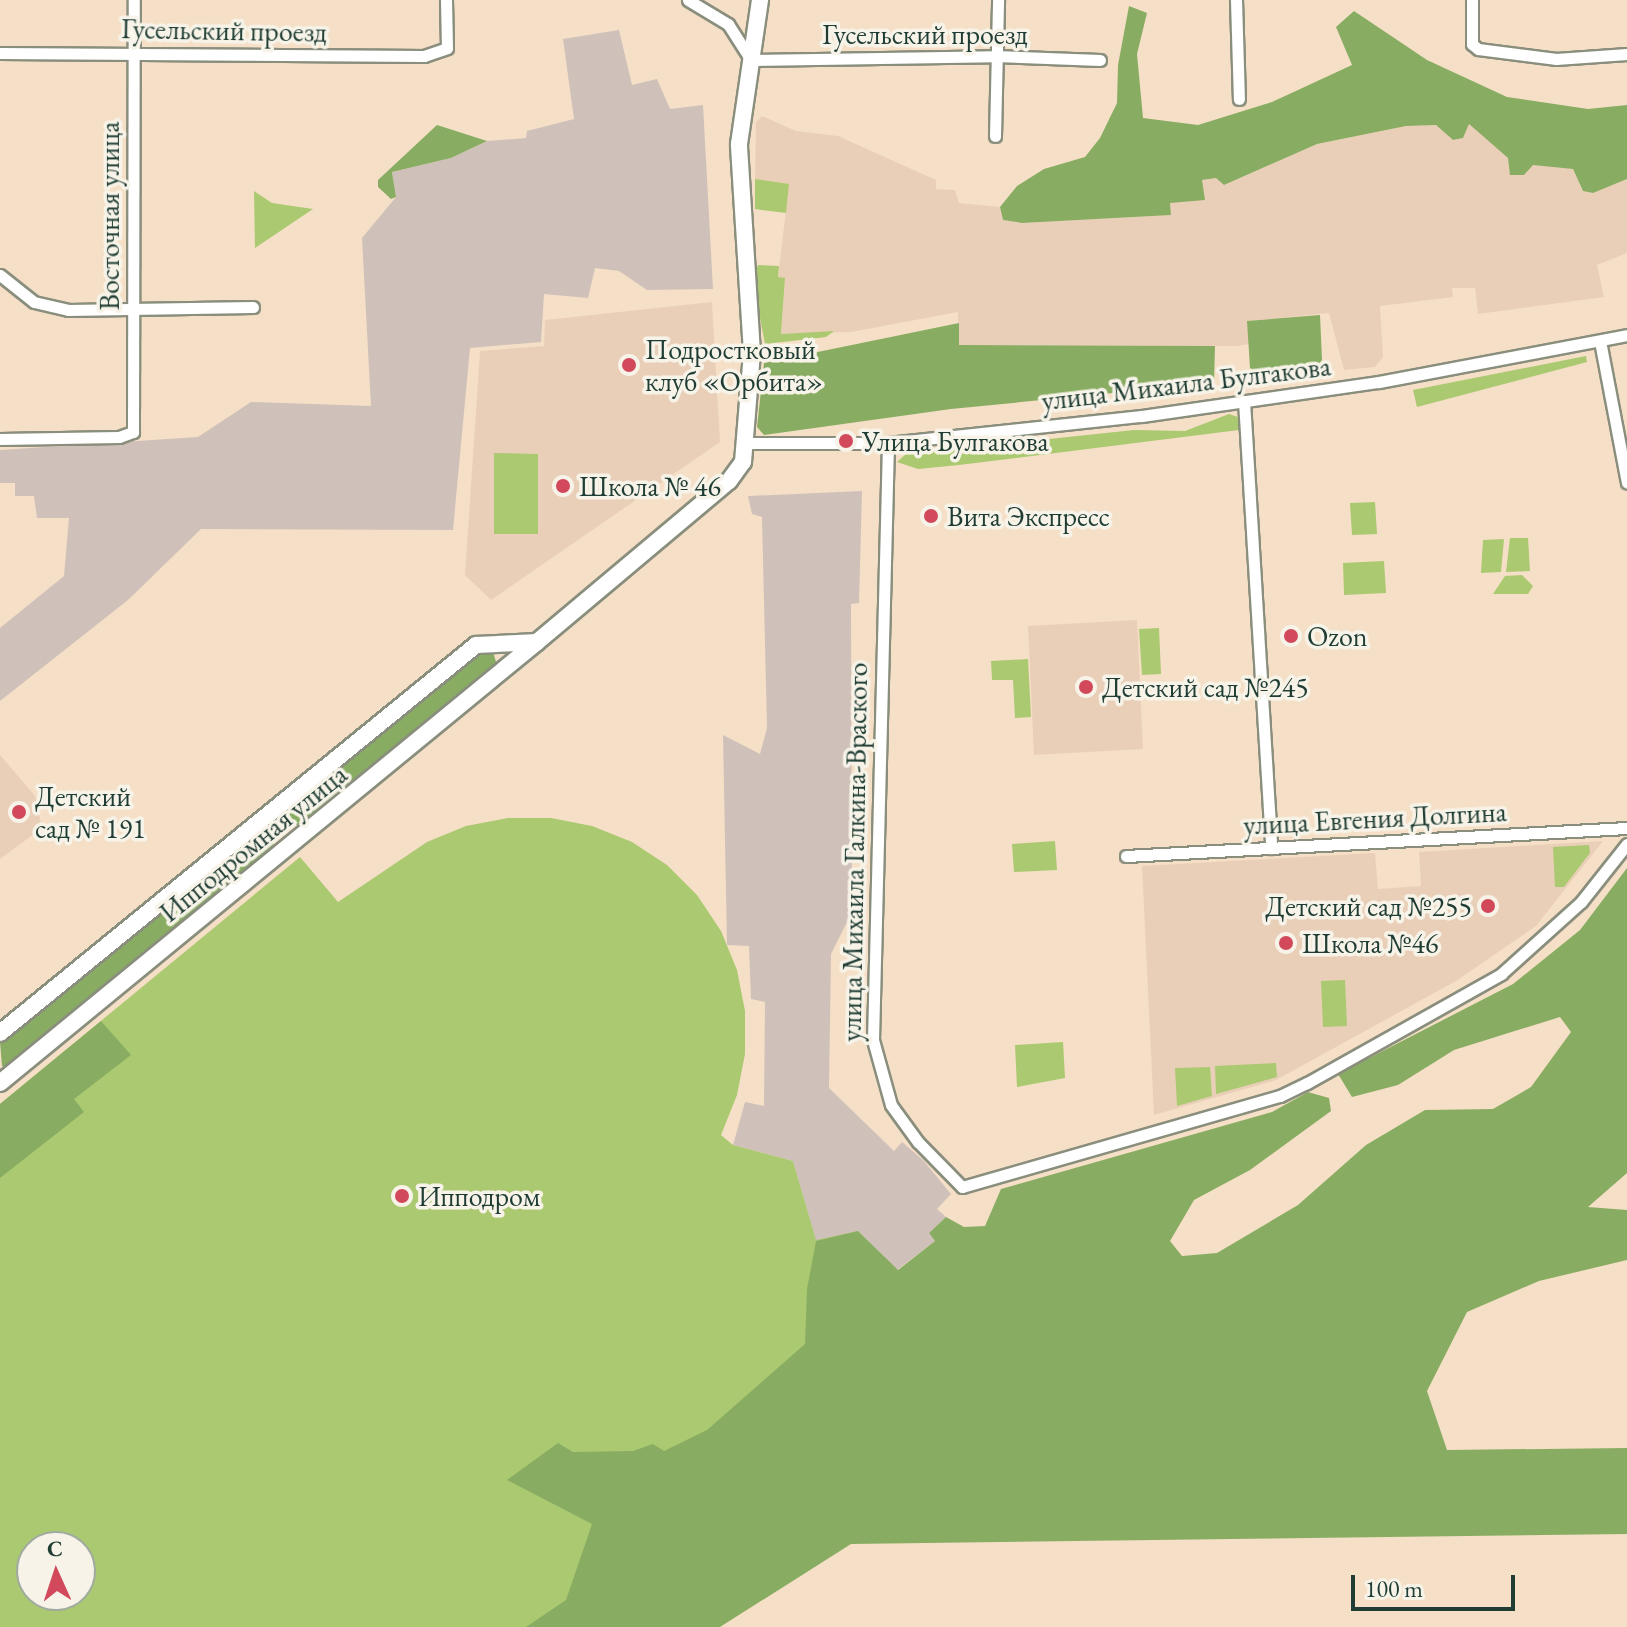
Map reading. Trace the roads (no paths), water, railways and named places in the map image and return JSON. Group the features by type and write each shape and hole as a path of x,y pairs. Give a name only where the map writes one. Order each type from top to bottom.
{"street":[{"name":"Восточная улица","path":"0,439 119,437 133,432 134,0"},
{"name":"Гусельский проезд","path":"0,53 424,56 447,48 446,0"},
{"path":"688,0 728,24 751,60"},
{"name":"Ипподромная улица","path":"0,1083 729,481 748,443 752,353 742,223 743,116 751,60 761,20 760,0"},
{"path":"995,136 998,0"},
{"path":"1236,0 1239,99"},
{"path":"1472,0 1472,44 1556,59 1627,54"},
{"name":"Гусельский проезд","path":"751,60 995,56 1100,60"},
{"path":"0,275 34,302 68,310 253,307"},
{"name":"улица Михаила Булгакова","path":"748,443 888,443 1244,401 1627,335"},
{"path":"1600,341 1627,482"},
{"path":"1244,401 1271,848"},
{"name":"улица Михаила Галкина-Враского","path":"888,443 873,1040 882,1083 896,1113 962,1187 1238,1109 1307,1083 1501,974 1581,902 1627,844"},
{"name":"Ипподромная улица","path":"0,1033 476,645 537,642"},
{"name":"улица Евгения Долгина","path":"1126,856 1627,828"}],"place":[{"name":"Подростковый клуб «Орбита»","path":"629,365"},
{"name":"Улица Булгакова","path":"846,441"},
{"name":"Школа № 46","path":"563,486"},
{"name":"Вита Экспресс","path":"931,516"},
{"name":"Ozon","path":"1291,636"},
{"name":"Детский сад №245","path":"1086,687"},
{"name":"Детский сад № 191","path":"19,812"},
{"name":"Детский сад №255","path":"1488,906"},
{"name":"Школа №46","path":"1286,943"},
{"name":"Ипподром","path":"402,1196"}]}
